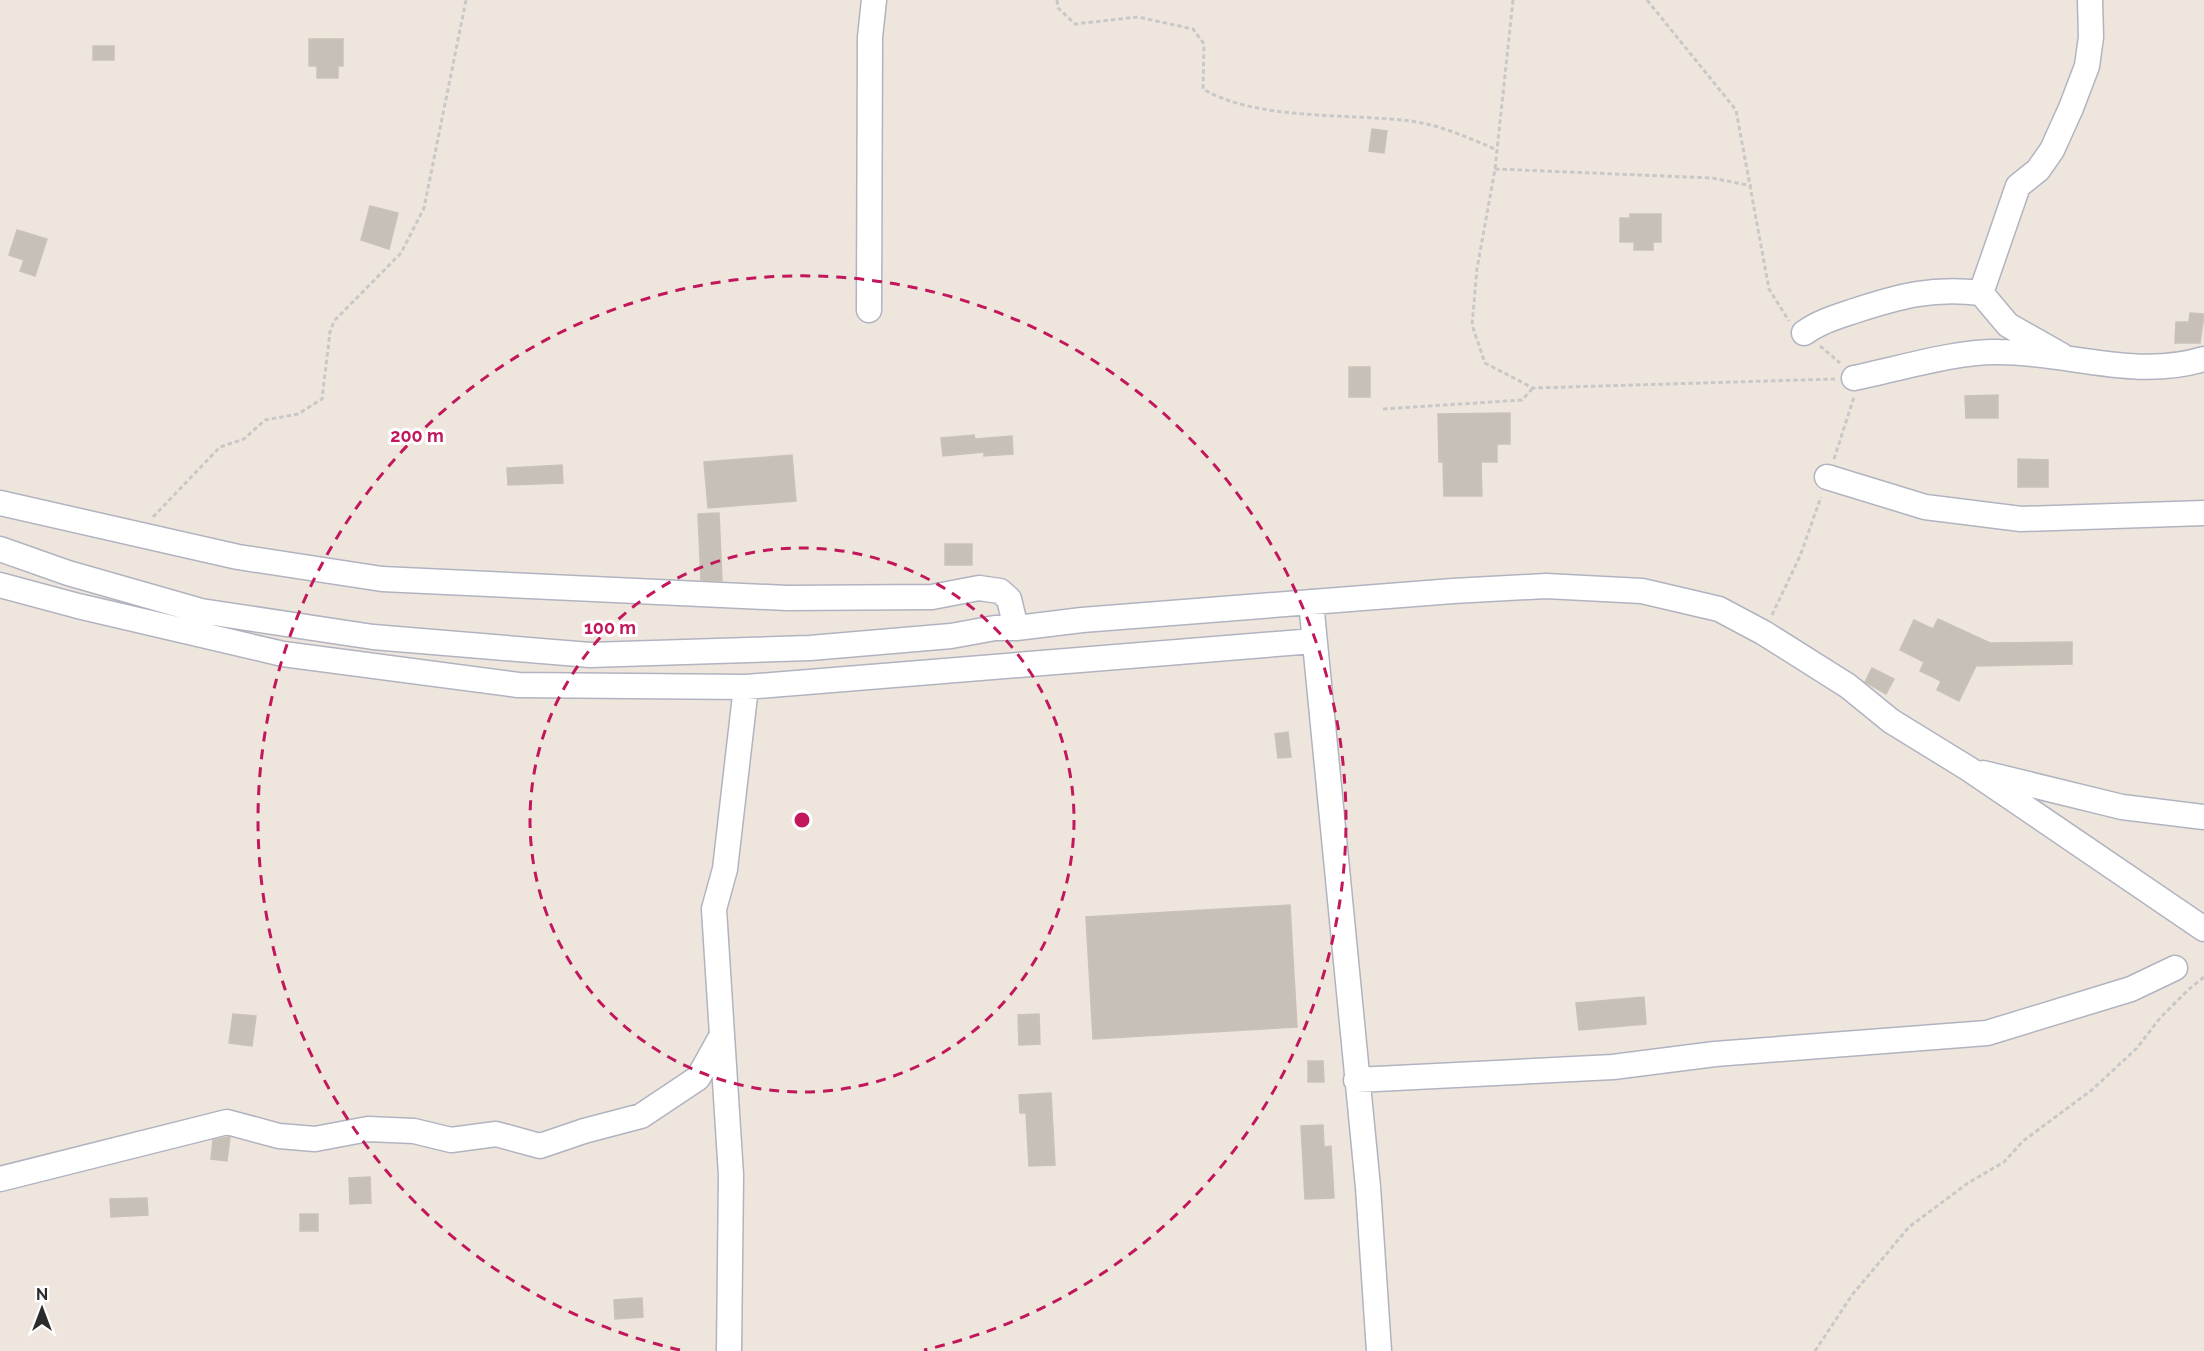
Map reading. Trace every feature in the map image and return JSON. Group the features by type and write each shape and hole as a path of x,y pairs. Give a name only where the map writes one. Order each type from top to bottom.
{"street":[{"path":"869,310 870,37 874,0"},
{"path":"1981,293 2018,186 2038,170 2052,150 2087,66 2091,37 2090,0"},
{"path":"1804,333 1816,324 1902,295 1955,290 1981,293 2008,325 2070,360"},
{"path":"1854,378 1999,351 2107,366 2181,364 2204,359"},
{"path":"1827,477 1925,507 2021,519 2204,513"},
{"path":"0,503 248,559 394,579 787,598 932,597 979,588 1000,591 1009,600 1016,628"},
{"path":"0,549 69,573 201,611 373,637 590,655 810,648 951,636 995,628 1016,628 1082,620 1546,586 1642,591 1719,609 1764,633 1848,686 1891,721 1969,769 2204,929"},
{"path":"0,585 78,606 283,654 518,685 746,687 1314,641"},
{"path":"1311,602 1368,1187 1379,1351"},
{"path":"729,1351 731,1175 714,909 725,869 746,687"},
{"path":"1969,769 2122,807 2204,817"},
{"path":"1356,1080 1613,1067 1714,1054 1987,1033 2131,989 2175,968"},
{"path":"0,1179 227,1122 279,1136 315,1139 368,1129 414,1131 452,1140 496,1134 540,1146 584,1131 641,1116 698,1078 722,1035"}],"path":[{"path":"135,535 220,447 244,439 265,420 298,414 322,399 330,332 334,321 401,253 424,208 466,0"},
{"path":"1057,0 1059,8 1075,24 1138,17 1193,29 1204,44 1203,89 1221,100 1271,109 1410,121 1446,129 1497,150"},
{"path":"1513,0 1495,169 1477,269 1472,325 1485,363 1533,388 1854,378"},
{"path":"1647,0 1736,110 1752,186 1769,289 1787,319 1854,378 1854,400 1800,556 1764,633"},
{"path":"1495,169 1712,178 1752,186"},
{"path":"1383,409 1522,400 1533,388"},
{"path":"1815,1351 1852,1295 1909,1227 1968,1184 2004,1162 2024,1140 2093,1089 2137,1048 2160,1018 2204,977"}],"building":[{"path":"309,39 343,39 343,66 338,66 338,78 317,78 317,66 309,66"},
{"path":"93,46 114,46 114,60 93,60"},
{"path":"1372,129 1387,131 1384,153 1369,151"},
{"path":"370,206 398,213 389,249 361,240"},
{"path":"1630,214 1661,214 1661,242 1653,242 1653,250 1634,250 1634,242 1620,242 1620,218 1630,218"},
{"path":"17,230 47,239 35,276 20,271 24,260 9,255"},
{"path":"2190,313 2204,314 2200,343 2175,343 2176,322 2189,322"},
{"path":"1349,367 1370,367 1370,397 1349,397"},
{"path":"1998,395 1998,418 1966,418 1965,396"},
{"path":"1510,413 1510,444 1497,444 1497,462 1481,462 1482,496 1444,496 1443,462 1439,462 1438,414"},
{"path":"974,435 975,439 1012,436 1013,454 984,456 984,452 943,456 941,438"},
{"path":"792,455 796,501 708,508 704,462"},
{"path":"2018,459 2048,460 2048,487 2018,487"},
{"path":"562,465 563,483 508,485 507,468"},
{"path":"719,513 722,581 701,580 698,514"},
{"path":"945,544 972,544 972,565 945,565"},
{"path":"1938,619 1990,643 2072,642 2072,664 1976,666 1959,701 1937,690 1941,681 1920,671 1924,662 1900,650 1914,620 1933,629"},
{"path":"1872,668 1894,679 1886,694 1865,682"},
{"path":"1288,732 1291,757 1278,758 1275,734"},
{"path":"1290,905 1297,1027 1093,1039 1086,917"},
{"path":"1644,997 1646,1024 1579,1030 1576,1003"},
{"path":"233,1014 256,1016 252,1046 229,1043"},
{"path":"1039,1014 1040,1044 1019,1045 1018,1015"},
{"path":"1308,1061 1323,1061 1324,1082 1308,1082"},
{"path":"1051,1093 1055,1165 1029,1166 1026,1113 1020,1113 1019,1095"},
{"path":"1323,1125 1324,1147 1331,1146 1334,1198 1305,1199 1301,1126"},
{"path":"230,1137 227,1161 211,1159 213,1140"},
{"path":"370,1177 371,1203 350,1204 349,1178"},
{"path":"147,1198 148,1215 111,1217 110,1199"},
{"path":"300,1214 318,1214 318,1231 300,1231"},
{"path":"642,1298 643,1317 615,1319 614,1300"}]}
